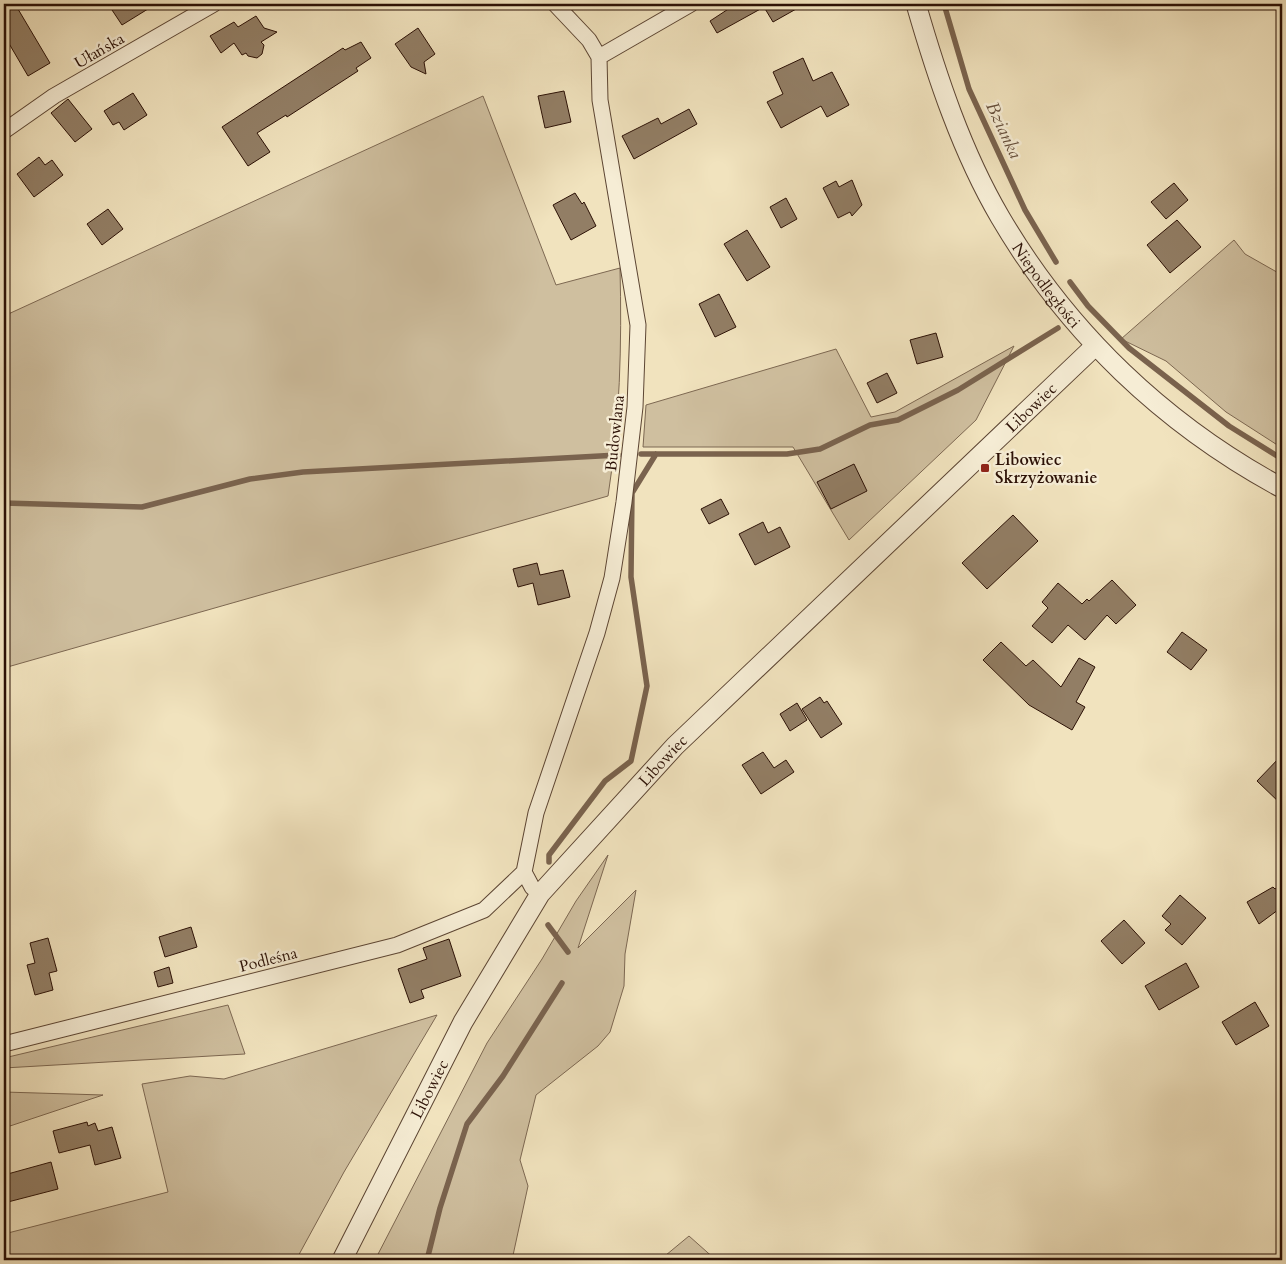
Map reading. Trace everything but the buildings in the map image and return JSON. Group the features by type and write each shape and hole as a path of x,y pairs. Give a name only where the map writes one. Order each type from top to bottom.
{"street":[{"name":"Ułańska","path":"4,131 54,96 214,4"},
{"path":"555,4 589,40 599,57 691,4"},
{"name":"Niepodległości","path":"916,4 948,103 981,180 1024,255 1094,346 1180,424 1241,466 1282,488"},
{"name":"Budowlana","path":"524,872 536,813 594,642 612,578 624,502 635,407 638,325 600,100 599,57"},
{"name":"Libowiec","path":"342,1260 463,1022 540,894 674,746 1094,346"},
{"path":"524,872 532,887 540,894"},
{"name":"Podleśna","path":"4,1044 397,945 484,910 524,872"}],"shaded area":[{"path":"483,96 556,285 620,268 619,382 608,496 4,668 4,316"},
{"path":"1234,240 1245,254 1282,275 1282,448 1226,412 1166,361 1121,339"},
{"path":"1014,346 976,420 849,540 793,447 643,447 646,405 836,349 871,417 895,412"},
{"path":"608,855 578,948 636,890 625,954 624,986 610,1032 598,1046 536,1095 520,1160 528,1186 512,1260 375,1260 487,1043 542,959 576,901"},
{"path":"228,1005 245,1054 4,1068 4,1058"},
{"path":"437,1015 344,1172 296,1260 4,1260 4,1234 168,1192 142,1084 190,1076 224,1079"},
{"path":"4,1092 103,1095 4,1128"},
{"path":"689,1236 716,1260 660,1260"}],"waterway":[{"name":"Bzianka","path":"944,4 969,89 1025,210 1056,262"},
{"name":"Bzianka","path":"1070,282 1088,306 1129,348 1229,426 1282,459"},
{"path":"641,454 787,454 820,449 870,425 898,420 958,390 1058,328"},
{"path":"549,862 549,855 605,781 631,761 647,686 631,577 632,493 656,454"},
{"path":"4,503 142,507 250,479 303,472 618,455"},
{"path":"548,925 568,952"},
{"path":"427,1260 440,1208 467,1124 503,1076 562,983"}],"place":[{"name":"Libowiec Skrzyżowanie","path":"985,468"}]}
